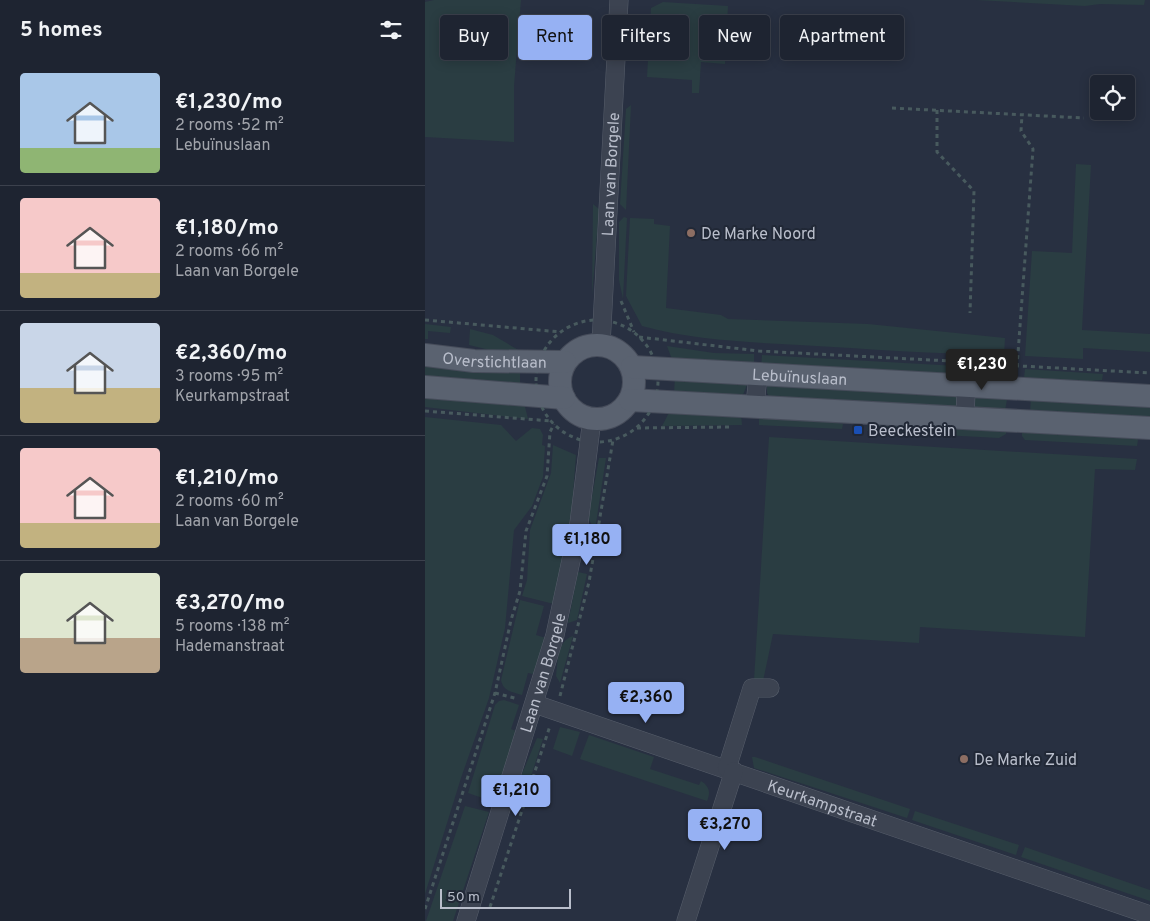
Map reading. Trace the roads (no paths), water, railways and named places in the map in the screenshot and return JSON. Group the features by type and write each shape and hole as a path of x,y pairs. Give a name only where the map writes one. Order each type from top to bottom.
{"main road":[{"path":"601,345 616,349 632,367 635,387 630,400 614,415 592,418 575,412 564,398 560,376 565,362 577,350 584,347 601,345"},
{"name":"Overstichtlaan","path":"425,355 475,361 565,362"},
{"name":"Lebuïnuslaan","path":"632,367 1150,396"},
{"name":"Overstichtlaan","path":"425,387 564,398"},
{"name":"Lebuïnuslaan","path":"630,400 1150,428"}],"street":[{"name":"Laan van Borgele","path":"601,345 617,1"},
{"path":"965,418 967,362"},
{"path":"755,406 758,375"},
{"name":"Laan van Borgele","path":"467,921 535,704 568,580 579,523 592,418"},
{"path":"686,921 752,688 771,688"},
{"name":"Keurkampstraat","path":"535,704 1150,915"}],"place":[{"name":"De Marke Noord","path":"691,233"},
{"name":"Beeckestein","path":"858,430"},
{"name":"De Marke Zuid","path":"964,759"}]}
